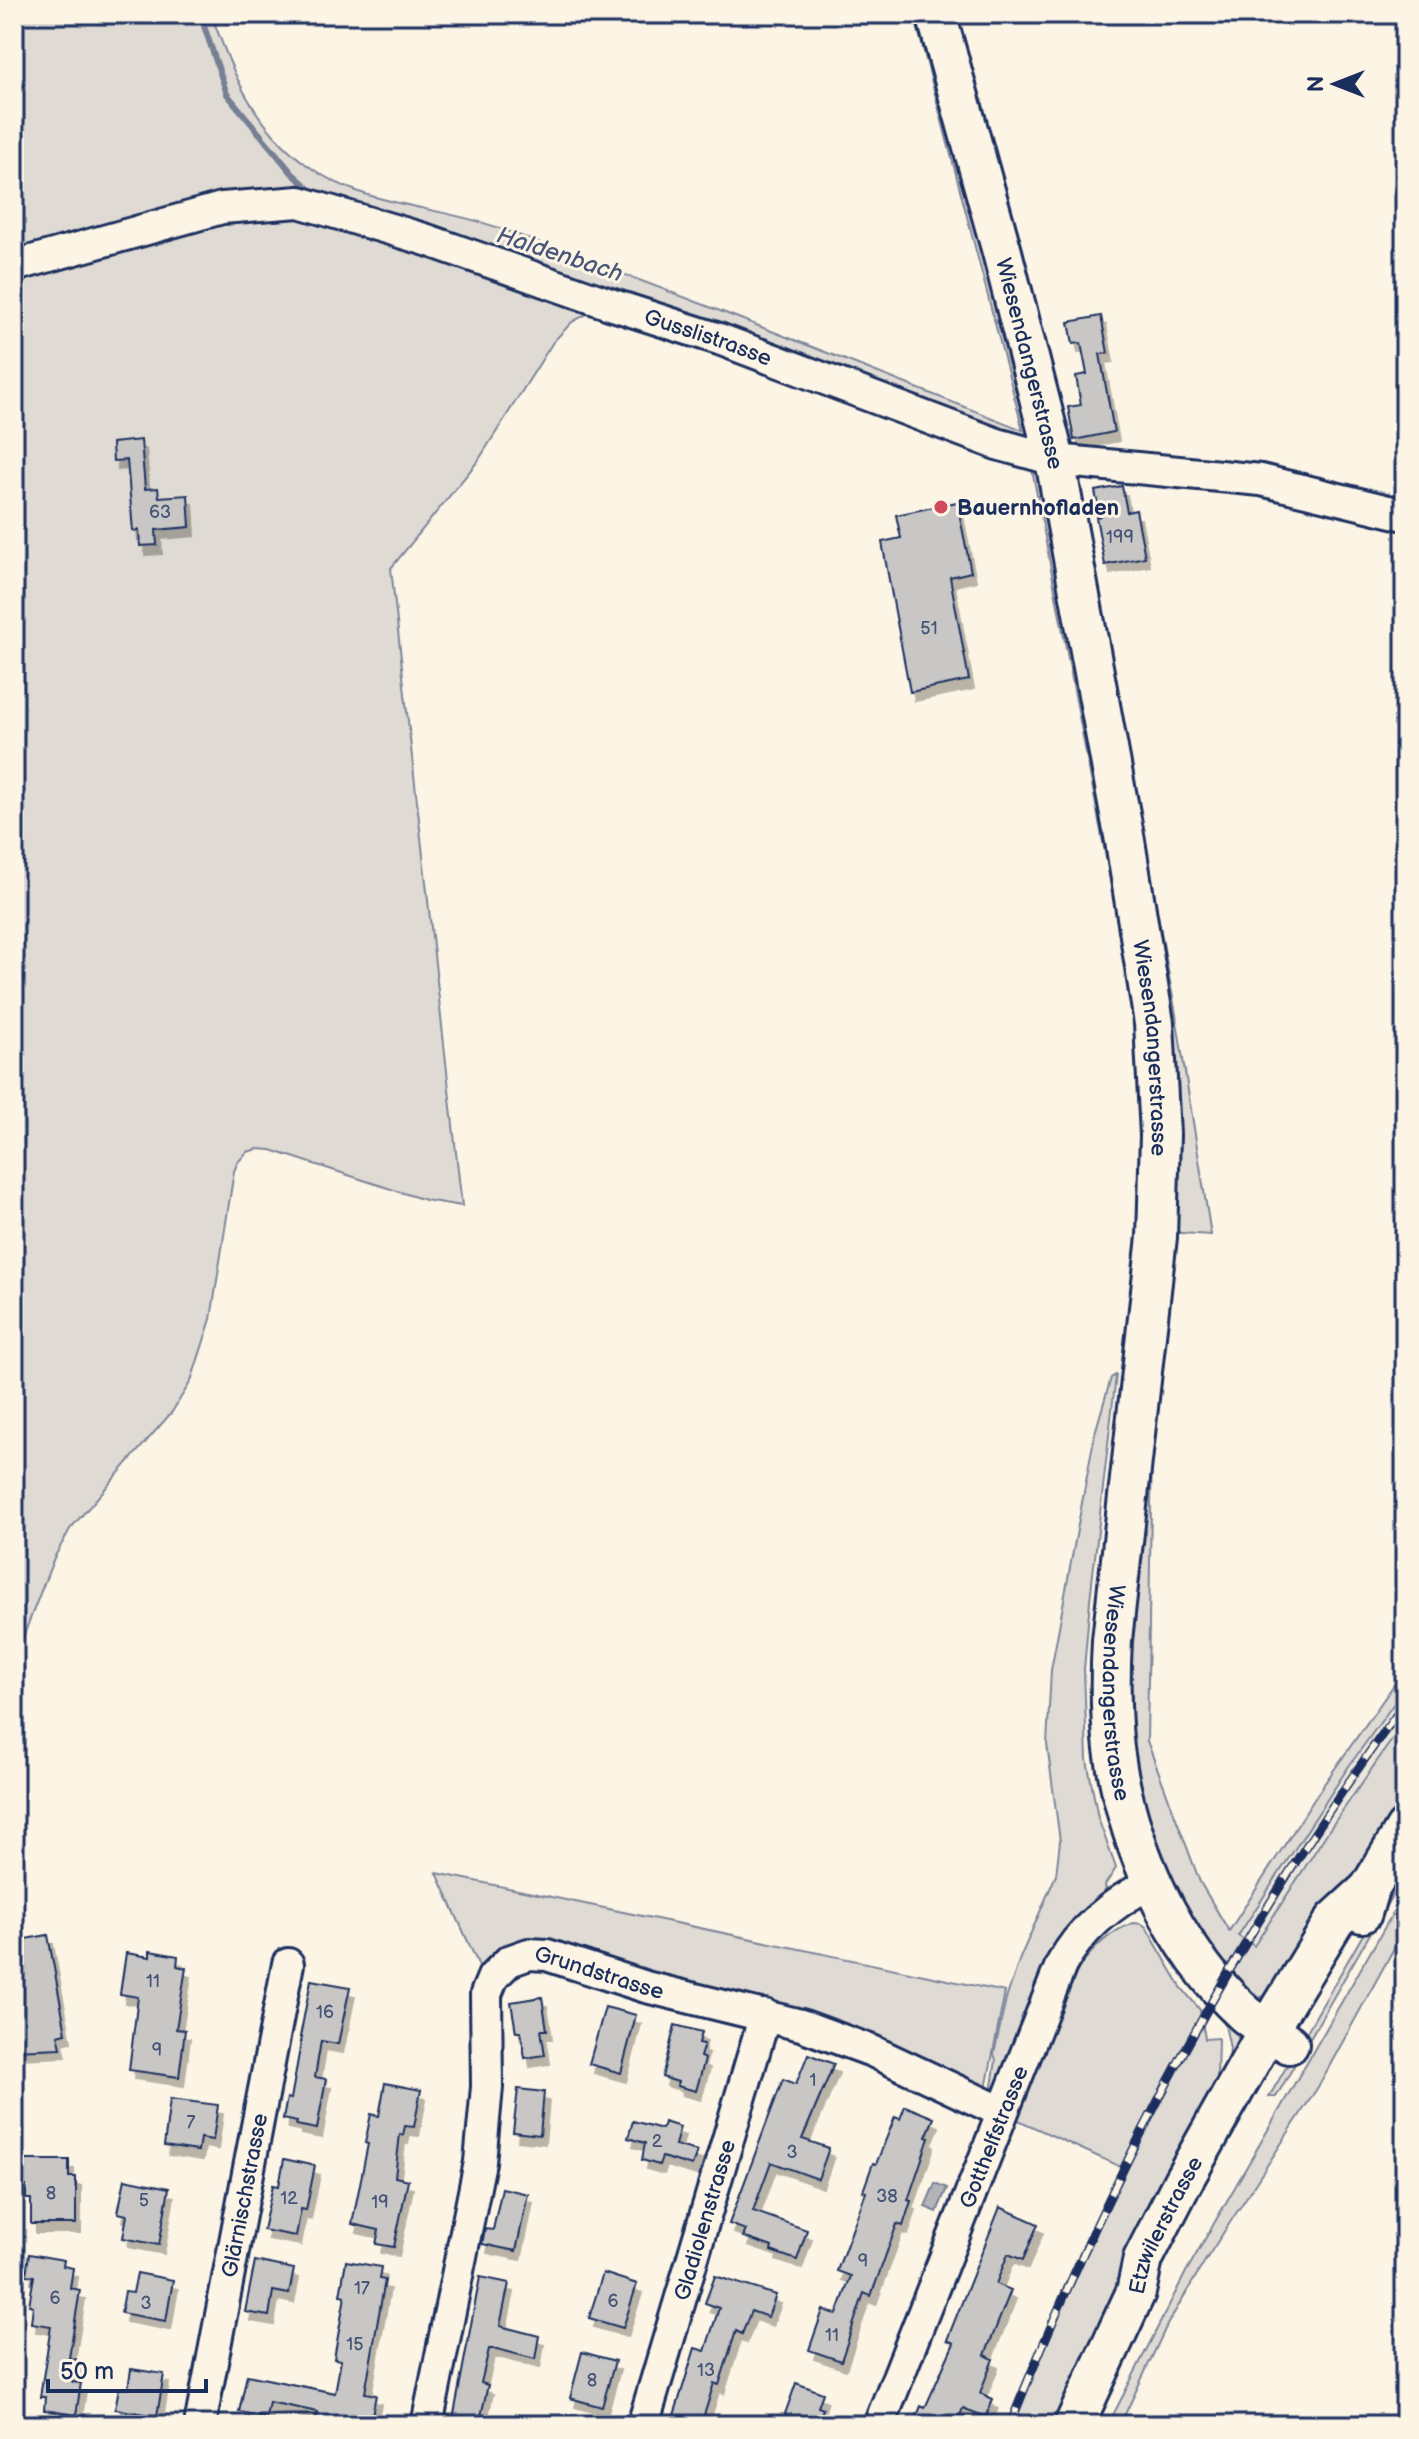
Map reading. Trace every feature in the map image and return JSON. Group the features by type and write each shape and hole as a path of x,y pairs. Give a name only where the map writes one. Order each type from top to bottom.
{"main road":[{"name":"Wiesendangerstrasse","path":"936,14 1002,252 1055,460 1125,841 1147,971 1157,1056 1160,1135 1157,1237 1117,1584 1111,1671 1112,1730 1121,1788 1153,1882 1179,1931 1204,1967 1239,2008 1279,2037"},
{"name":"Etzwilerstrasse","path":"1074,2425 1136,2292 1160,2269 1279,2037 1356,1930 1369,1889 1405,1829"}],"street":[{"name":"Gusslistrasse","path":"14,266 222,208 299,202 427,240 719,339 997,444 1055,460 1261,480 1405,515"},
{"name":"Gotthelfstrasse","path":"879,2425 1066,1956 1086,1929 1103,1913 1153,1882"},
{"name":"Grundstrasse","path":"427,2425 480,2162 486,2096 485,2003 488,1986 500,1968 519,1956 547,1955 646,1987 819,2030 864,2047 1002,2112"},
{"name":"Glärnischstrasse","path":"200,2425 288,1964"},
{"name":"Gladiolenstrasse","path":"643,2425 765,2015"}],"shaded area":[{"path":"14,14 211,14 237,78 259,115 288,149 328,179 374,197 496,227 1023,430 914,14 936,14 1055,460 1128,974 1029,453 607,303 572,322 553,342 478,461 391,568 462,1206 425,1200 271,1150 247,1152 234,1171 211,1319 191,1381 172,1412 70,1529 54,1558 23,1637 14,1652"},
{"path":"1144,839 1211,1235 1181,1233 1172,1228"},
{"path":"1116,1375 1084,1669 1087,1760 1098,1818 1116,1868 1105,1885 1106,1890 1066,1930 1003,2082 994,2089 994,2054 1006,1999 1056,1875 1060,1841 1047,1744 1051,1670 1095,1433 1111,1378"},
{"path":"1152,1446 1147,1741 1200,1882 1229,1931 1324,1784 1405,1669 1405,1688 1349,1766 1238,1936 1254,1946 1405,1721 1405,1801 1283,1990 1271,1996 1259,1997 1249,1993 1212,1952 1192,1920 1162,1863 1150,1832 1121,1714"},
{"path":"1405,1688 1405,1721 1253,1947 1237,1937 1349,1766"},
{"path":"1405,1862 1405,1873 1276,2097 1269,2097"},
{"path":"437,1873 1005,1992 983,2104 872,2051 547,1955 488,1986"},
{"path":"1405,1892 1405,1928 1318,2087 1167,2325 1120,2425 1108,2425 1186,2272"},
{"path":"1133,1923 1146,1927 1181,1987 1200,2010 1205,2039 1218,2038 1217,2079 1225,2095 1060,2425 1010,2425 1080,2259 1123,2168 1016,2119 1079,1967 1103,1941"},
{"path":"1182,1970 1220,2010 1236,2034 1240,2054 1228,2070 1230,2048 1225,2025"},
{"path":"935,2183 947,2188 937,2212 925,2207"}],"building":[{"path":"1101,316 1108,353 1100,354 1114,432 1074,440 1068,407 1081,405 1076,376 1087,374 1081,343 1073,344 1069,322"},
{"path":"141,440 145,489 158,488 159,497 188,495 190,527 156,530 157,545 140,546 139,530 133,531 127,460 113,461 112,443"},
{"path":"1122,486 1127,512 1136,510 1145,557 1105,565 1096,517 1100,516 1095,491"},
{"path":"957,502 971,572 950,577 969,680 910,692 882,542 901,538 896,515"},
{"path":"48,1935 66,2033 58,2035 61,2048 14,2050 14,1941"},
{"path":"150,1951 178,1956 177,1966 186,1968 176,2029 185,2030 179,2077 129,2070 138,1997 120,1994 126,1953 150,1957"},
{"path":"311,1980 350,1987 338,2044 321,2041 315,2077 326,2079 317,2129 283,2119 287,2098 291,2099"},
{"path":"542,1997 547,2030 541,2030 545,2055 525,2058 521,2032 516,2032 511,2002"},
{"path":"605,2007 636,2015 621,2073 589,2064"},
{"path":"675,2025 702,2032 699,2043 704,2044 700,2057 705,2059 696,2091 677,2086 678,2082 662,2077"},
{"path":"808,2054 834,2064 802,2139 829,2148 818,2179 771,2162 753,2211 807,2230 797,2260 743,2237 746,2230 729,2224 783,2079 796,2084"},
{"path":"385,2083 421,2090 414,2127 405,2126 403,2135 400,2134 395,2177 408,2180 394,2247 376,2244 379,2230 352,2224 371,2114 379,2116"},
{"path":"518,2089 544,2092 540,2135 513,2132"},
{"path":"170,2099 218,2105 213,2140 200,2138 198,2151 164,2146"},
{"path":"905,2106 934,2118 926,2137 929,2138 908,2200 911,2201 903,2226 897,2224 871,2296 864,2293 841,2361 809,2350 823,2310 837,2314 851,2276 837,2271 866,2192 863,2191 895,2117 900,2119"},
{"path":"633,2121 662,2129 664,2122 680,2127 675,2145 697,2151 692,2166 662,2157 659,2165 642,2160 645,2143 628,2138"},
{"path":"284,2159 315,2166 306,2210 301,2209 296,2236 263,2230 273,2185 279,2186"},
{"path":"14,2160 69,2160 69,2177 76,2177 76,2224 31,2224 31,2199 26,2199 26,2186 14,2186"},
{"path":"125,2179 169,2188 159,2245 123,2238 127,2215 118,2213"},
{"path":"502,2188 528,2194 516,2251 482,2244 485,2229 493,2230"},
{"path":"1000,2207 1038,2224 1023,2260 1008,2254 996,2284 1011,2290 985,2355 993,2359 980,2393 993,2399 986,2417 963,2408 958,2421 966,2425 913,2425 921,2406 925,2408 954,2343 947,2340"},
{"path":"29,2254 64,2260 63,2266 73,2268 70,2288 80,2290 69,2358 76,2359 72,2382 81,2383 76,2415 44,2410 45,2397 40,2397 51,2326 31,2323 33,2306 29,2305 34,2276 26,2275"},
{"path":"255,2261 294,2269 289,2294 273,2291 269,2316 245,2312"},
{"path":"346,2261 381,2267 379,2279 385,2280 365,2393 376,2395 370,2425 315,2425 318,2412 269,2402 266,2417 239,2412 247,2375 335,2393 341,2360 334,2359 345,2296 340,2295"},
{"path":"137,2273 173,2280 166,2321 121,2313 125,2292 133,2293"},
{"path":"603,2273 637,2284 623,2328 589,2318"},
{"path":"715,2276 776,2295 768,2317 751,2311 742,2334 736,2331 719,2385 714,2383 701,2425 671,2425 695,2348 705,2351 719,2308 705,2303"},
{"path":"480,2277 509,2283 500,2326 539,2336 535,2359 489,2349 481,2383 488,2385 479,2425 452,2425"},
{"path":"582,2352 615,2361 602,2407 570,2398"},
{"path":"131,2369 164,2374 157,2416 115,2409 119,2388 128,2389"},
{"path":"796,2383 823,2393 818,2407 823,2409 817,2425 781,2425"}],"waterway":[{"name":"Haldenbach","path":"200,14 227,94 292,173 314,193"}],"railway":[{"path":"1010,2425 1092,2235 1184,2051 1288,1873 1405,1703"}],"place":[{"name":"Bauernhofladen","path":"941,507"}]}
